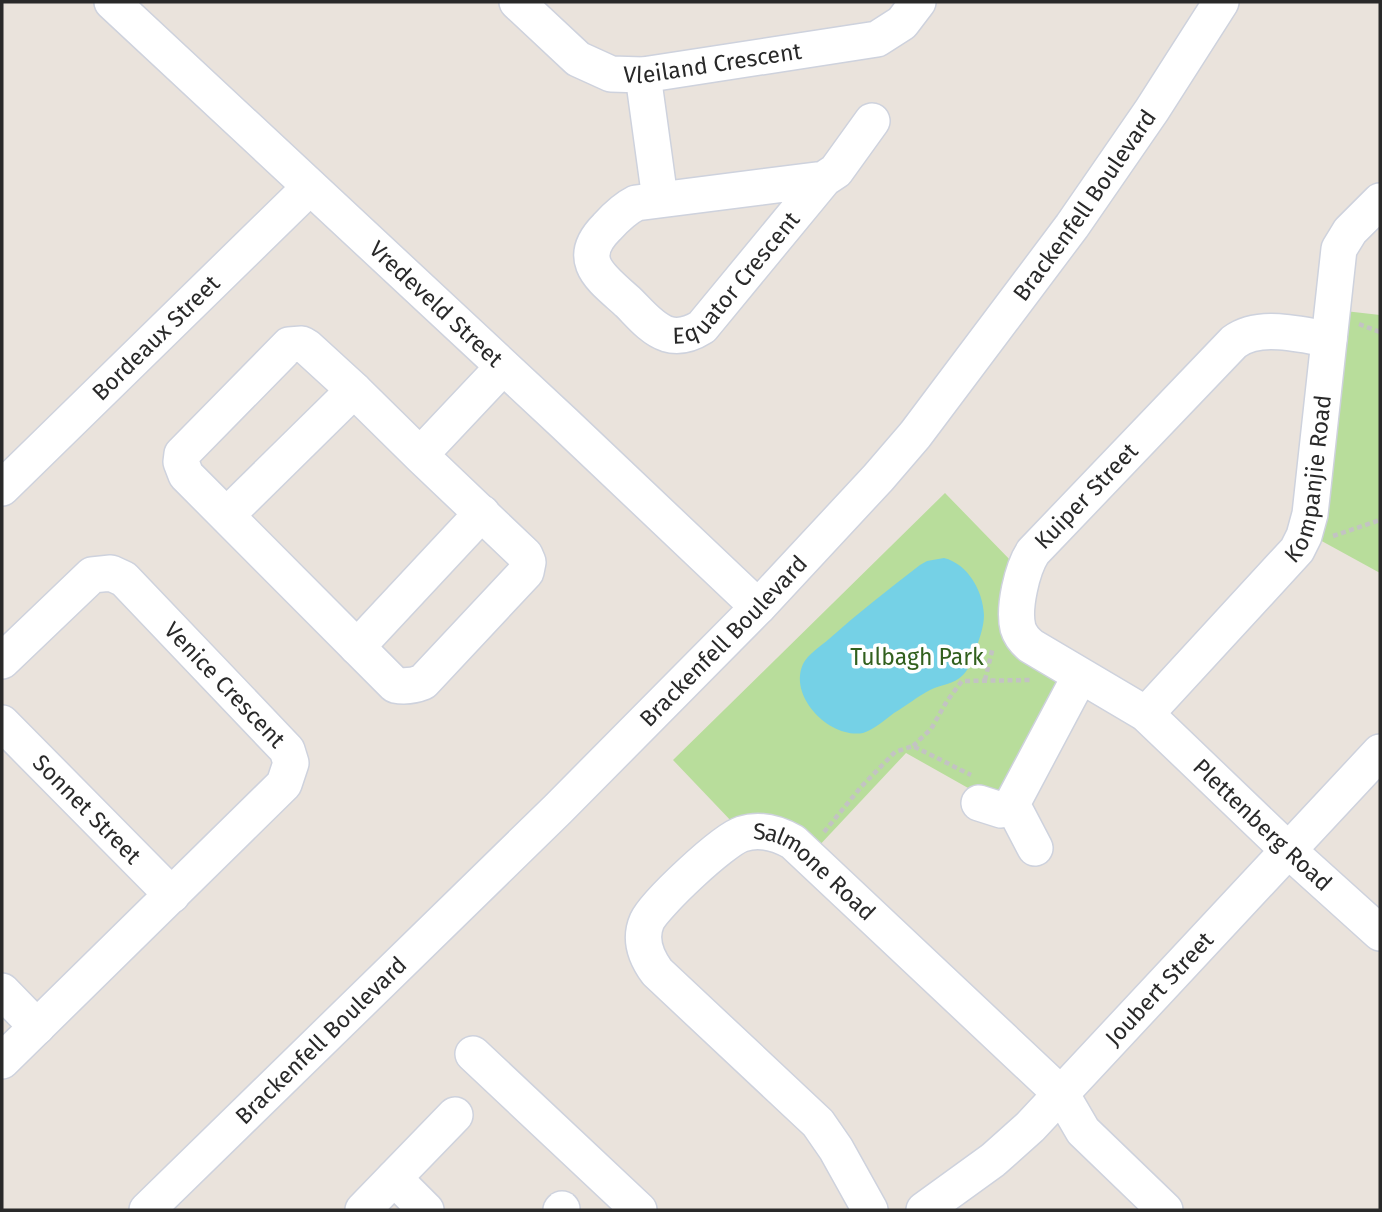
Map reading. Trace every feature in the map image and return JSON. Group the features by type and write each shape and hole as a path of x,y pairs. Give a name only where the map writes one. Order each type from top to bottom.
{"street":[{"name":"Vredeveld Street","path":"112,2 758,607"},
{"name":"Vleiland Crescent","path":"517,2 578,60 611,74 643,75 877,39 902,23 918,2"},
{"name":"Brackenfell Boulevard","path":"147,1210 548,818 758,607 878,478 923,424 1113,168 1221,2"},
{"path":"643,75 660,199"},
{"name":"Equator Crescent","path":"824,178 636,203 623,211 597,237 591,257 597,272 657,330 682,335 702,327 824,178 836,171 872,121"},
{"name":"Bordeaux Street","path":"2,488 310,187"},
{"name":"Kompanjie Road","path":"1146,714 1297,550 1304,536 1310,514 1339,249 1350,231 1380,201"},
{"name":"Kuiper Street","path":"1146,714 1076,684 1020,634 1017,618 1023,572 1033,552 1241,337 1259,331 1329,339"},
{"path":"302,344 420,454 525,555 528,562 526,572 423,682 404,687 395,685 186,475 181,462 183,454 289,345 302,344"},
{"path":"420,454 503,367"},
{"path":"227,515 354,390"},
{"path":"357,647 482,513"},
{"name":"Venice Crescent","path":"2,661 92,575 111,573 124,579 287,750 291,763 284,784 2,1061"},
{"path":"1035,848 1003,800 1076,684"},
{"name":"Plettenberg Road","path":"1146,714 1288,850 1380,933"},
{"name":"Sonnet Street","path":"2,723 172,895"},
{"name":"Joubert Street","path":"924,1210 993,1160 1062,1094 1380,752"},
{"name":"Salmone Road","path":"870,1210 836,1149 818,1123 657,972 645,951 645,930 652,913 730,839 755,831 769,832 782,836 803,851 1062,1094 1083,1131 1157,1203"},
{"path":"2,991 37,1027"},
{"path":"473,1054 639,1210"},
{"path":"363,1210 455,1115"},
{"path":"394,1178 426,1210"}],"path":[{"path":"1304,536 1325,538 1380,520"},
{"path":"803,851 820,837 861,787 895,752 913,746 931,729 962,681 1027,680 1058,685 1076,684"},
{"path":"913,746 980,779 1003,800"}],"green space":[{"path":"1345,311 1380,315 1380,573 1318,539"},
{"name":"Tulbagh Park","path":"945,493 1014,564 1010,593 1060,684 1000,793 977,793 906,753 816,849 734,824 673,760"}],"water":[{"path":"944,558 953,561 967,572 977,588 983,606 982,629 967,670 955,681 926,692 863,733 850,733 826,723 815,713 801,690 800,677 805,661 920,565"}]}
